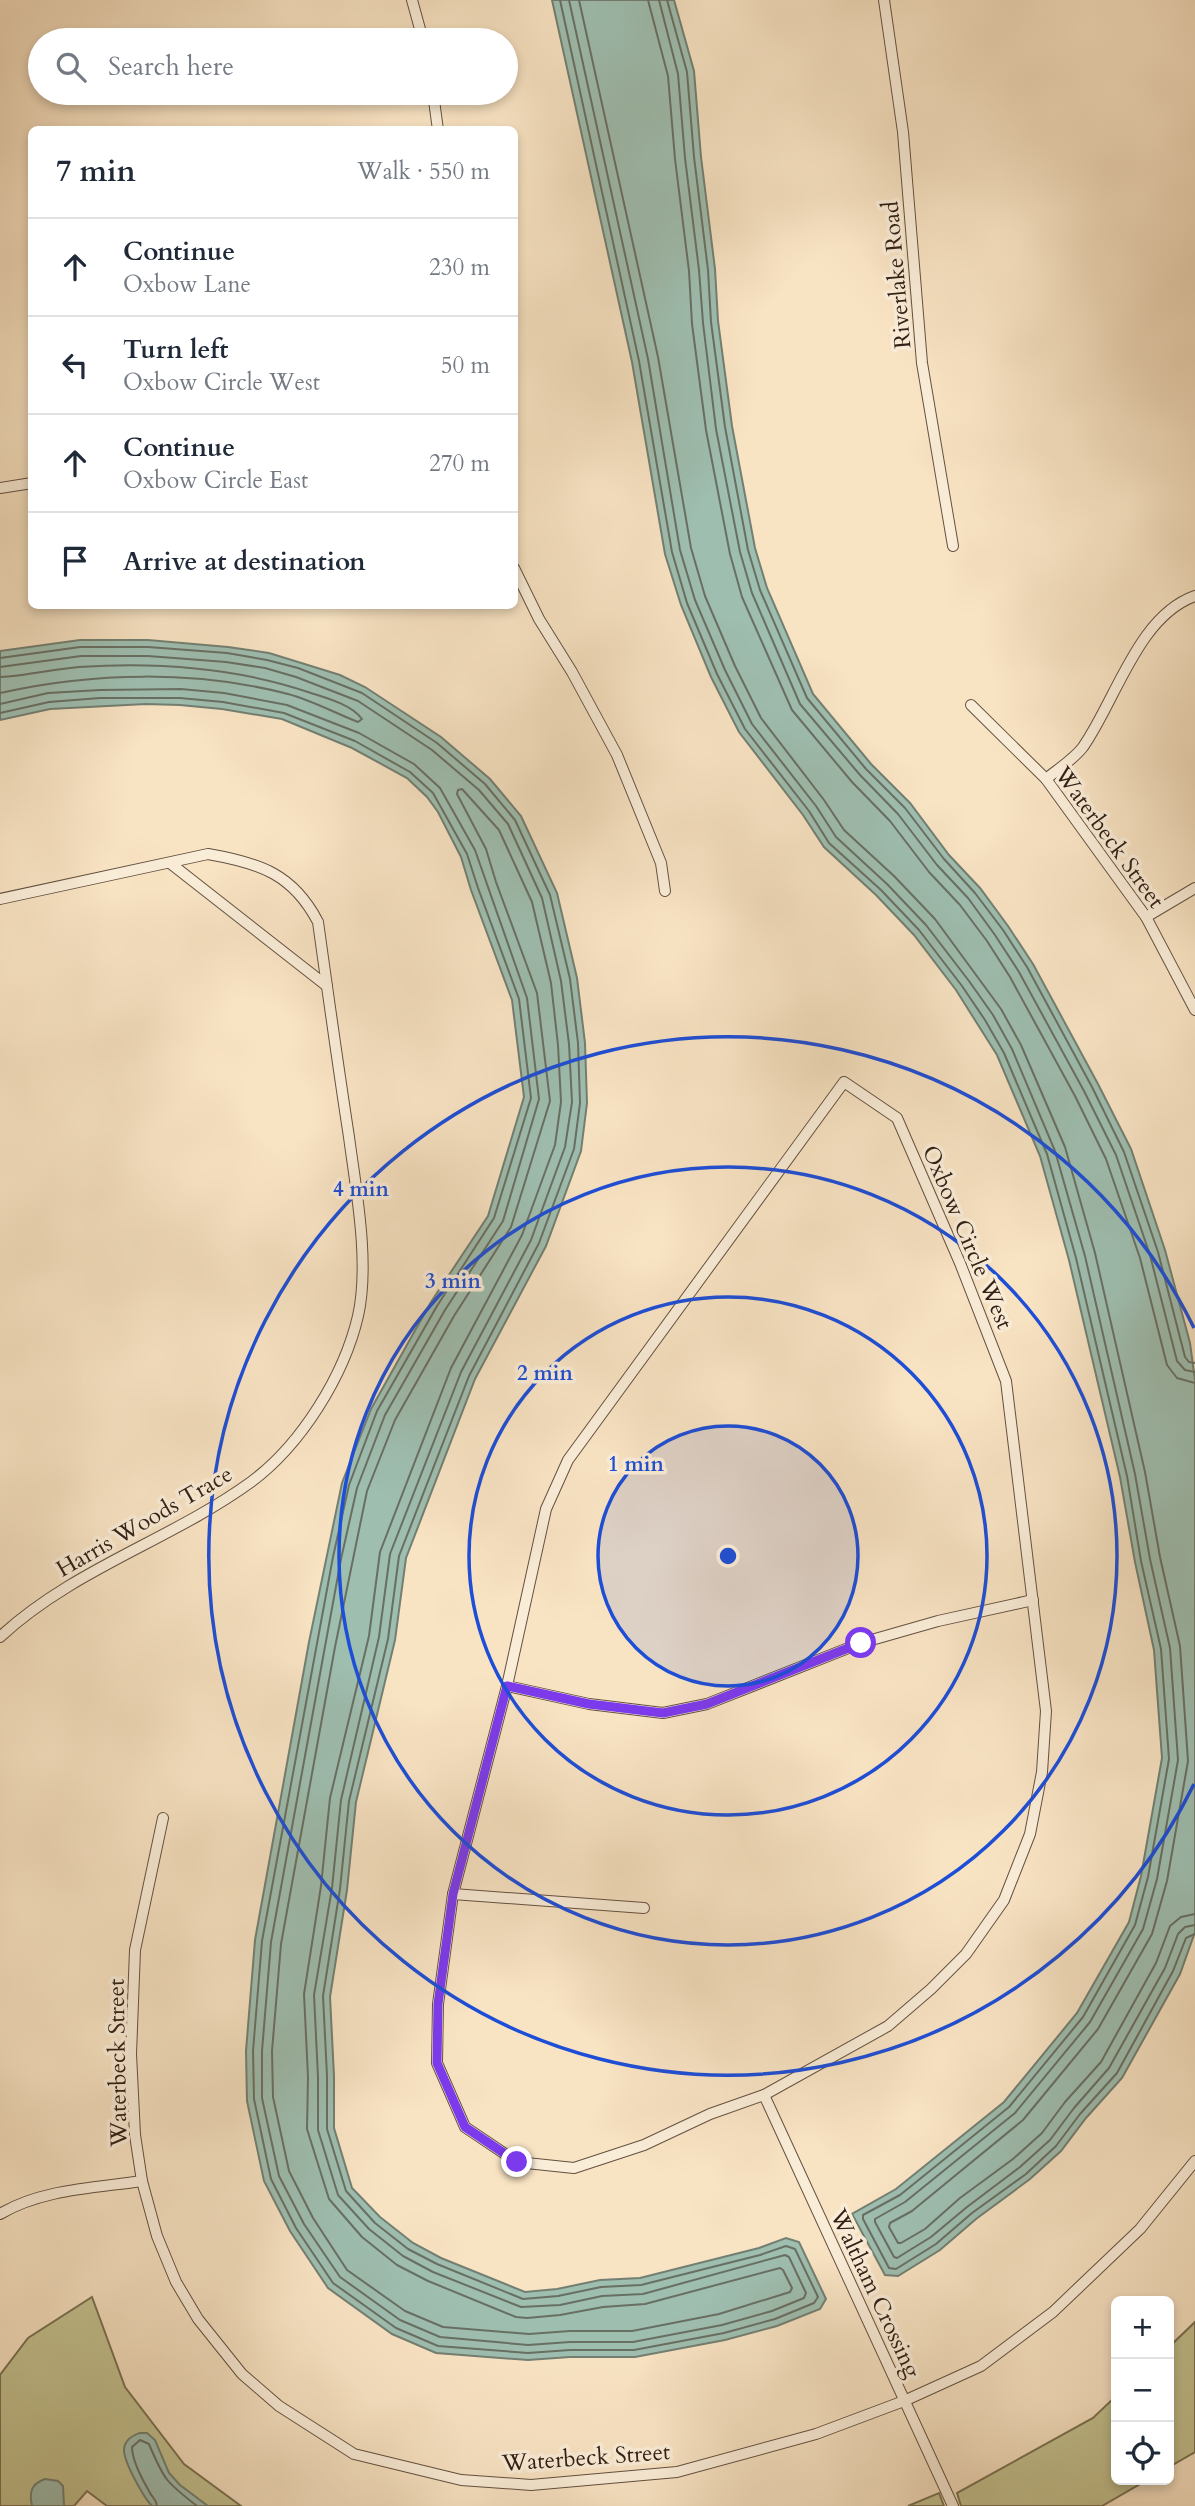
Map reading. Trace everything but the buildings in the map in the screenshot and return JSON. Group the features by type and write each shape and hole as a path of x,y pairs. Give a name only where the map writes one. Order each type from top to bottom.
{"street":[{"path":"412,0 420,28"},
{"name":"Riverlake Road","path":"884,0 903,132 922,363 953,546"},
{"path":"435,105 437,126"},
{"path":"0,488 28,484"},
{"path":"518,576 539,619 591,704 617,755 661,863 665,891"},
{"path":"1046,779 1081,749 1111,702 1135,653 1156,621 1195,596"},
{"name":"Waterbeck Street","path":"971,705 1046,779 1146,917 1195,1010"},
{"name":"Harris Woods Trace","path":"0,899 208,854 238,859 265,869 292,885 309,905 318,922 360,1214 362,1275 358,1315 344,1357 327,1394 304,1428 275,1460 253,1481 205,1512 47,1598 0,1637"},
{"path":"170,863 327,986"},
{"path":"1146,917 1195,888"},
{"name":"Oxbow Circle West","path":"844,1082 897,1118 960,1264 1006,1381 1046,1711 1042,1772 1030,1834 1004,1900 966,1954 888,2026 764,2095 710,2114 644,2145 574,2168 517,2162 465,2127 437,2063 438,2004 453,1894 507,1686 546,1509 568,1460 844,1082"},
{"path":"507,1686 589,1704 663,1713 707,1704 861,1643 938,1620 1033,1600"},
{"name":"Waterbeck Street","path":"163,1818 135,1950 131,2054 135,2135 142,2181 157,2236 176,2282 198,2319 242,2374 279,2406 354,2454 461,2480 531,2485 677,2472 816,2434 904,2401 981,2366 1053,2312 1140,2229 1195,2161"},
{"path":"453,1894 644,1908"},
{"name":"Waltham Crossing","path":"764,2095 953,2506"},
{"path":"0,2214 16,2205 51,2194 142,2181"}],"shaded area":[{"path":"92,2297 125,2387 184,2464 241,2506 107,2506 87,2491 74,2506 0,2506 0,2375 28,2338"},
{"path":"1195,2322 1195,2452 1174,2464 1174,2359 1174,2342"},
{"path":"1111,2401 1111,2485 1138,2485 1102,2506 961,2506 957,2493 1093,2418"},
{"path":"939,2493 944,2506 908,2506"}],"water":[{"path":"552,0 674,0 694,71 718,321 732,426 755,548 767,588 813,694 871,764 910,803 949,855 980,888 1033,964 1131,1149 1165,1250 1190,1343 1195,1380 1195,1932 1180,1974 1122,2078 1061,2151 940,2250 898,2276 885,2275 852,2214 896,2189 1004,2102 1077,2013 1129,1922 1141,1876 1162,1758 1154,1650 1120,1477 1069,1260 1040,1156 997,1055 956,990 914,935 824,847 803,815 739,732 711,677 681,605 665,554 632,362"},
{"path":"80,640 148,640 269,653 340,675 365,687 441,737 490,779 521,816 557,893 577,978 585,1043 587,1103 581,1151 546,1246 475,1379 406,1558 395,1640 356,1802 347,1890 330,1997 334,2128 352,2188 380,2217 413,2243 441,2258 525,2292 600,2280 640,2278 759,2248 786,2238 799,2242 826,2299 820,2309 777,2326 725,2340 635,2357 528,2360 436,2353 392,2334 328,2288 290,2231 264,2181 247,2101 246,2051 255,1940 309,1642 342,1483 371,1409 431,1302 488,1216 524,1097 512,1000 461,857 438,812 427,797 407,778 352,748 282,719 222,709 146,704 50,709 0,720 0,651"},
{"path":"147,2433 155,2440 169,2473 208,2506 152,2506 135,2479 124,2449 132,2437"},
{"path":"45,2479 58,2481 63,2486 64,2506 32,2506 32,2489"}],"route":[{"path":"517,2162 465,2127 437,2063 438,2004 453,1894 507,1686 589,1704 663,1713 707,1704 861,1643"}]}
